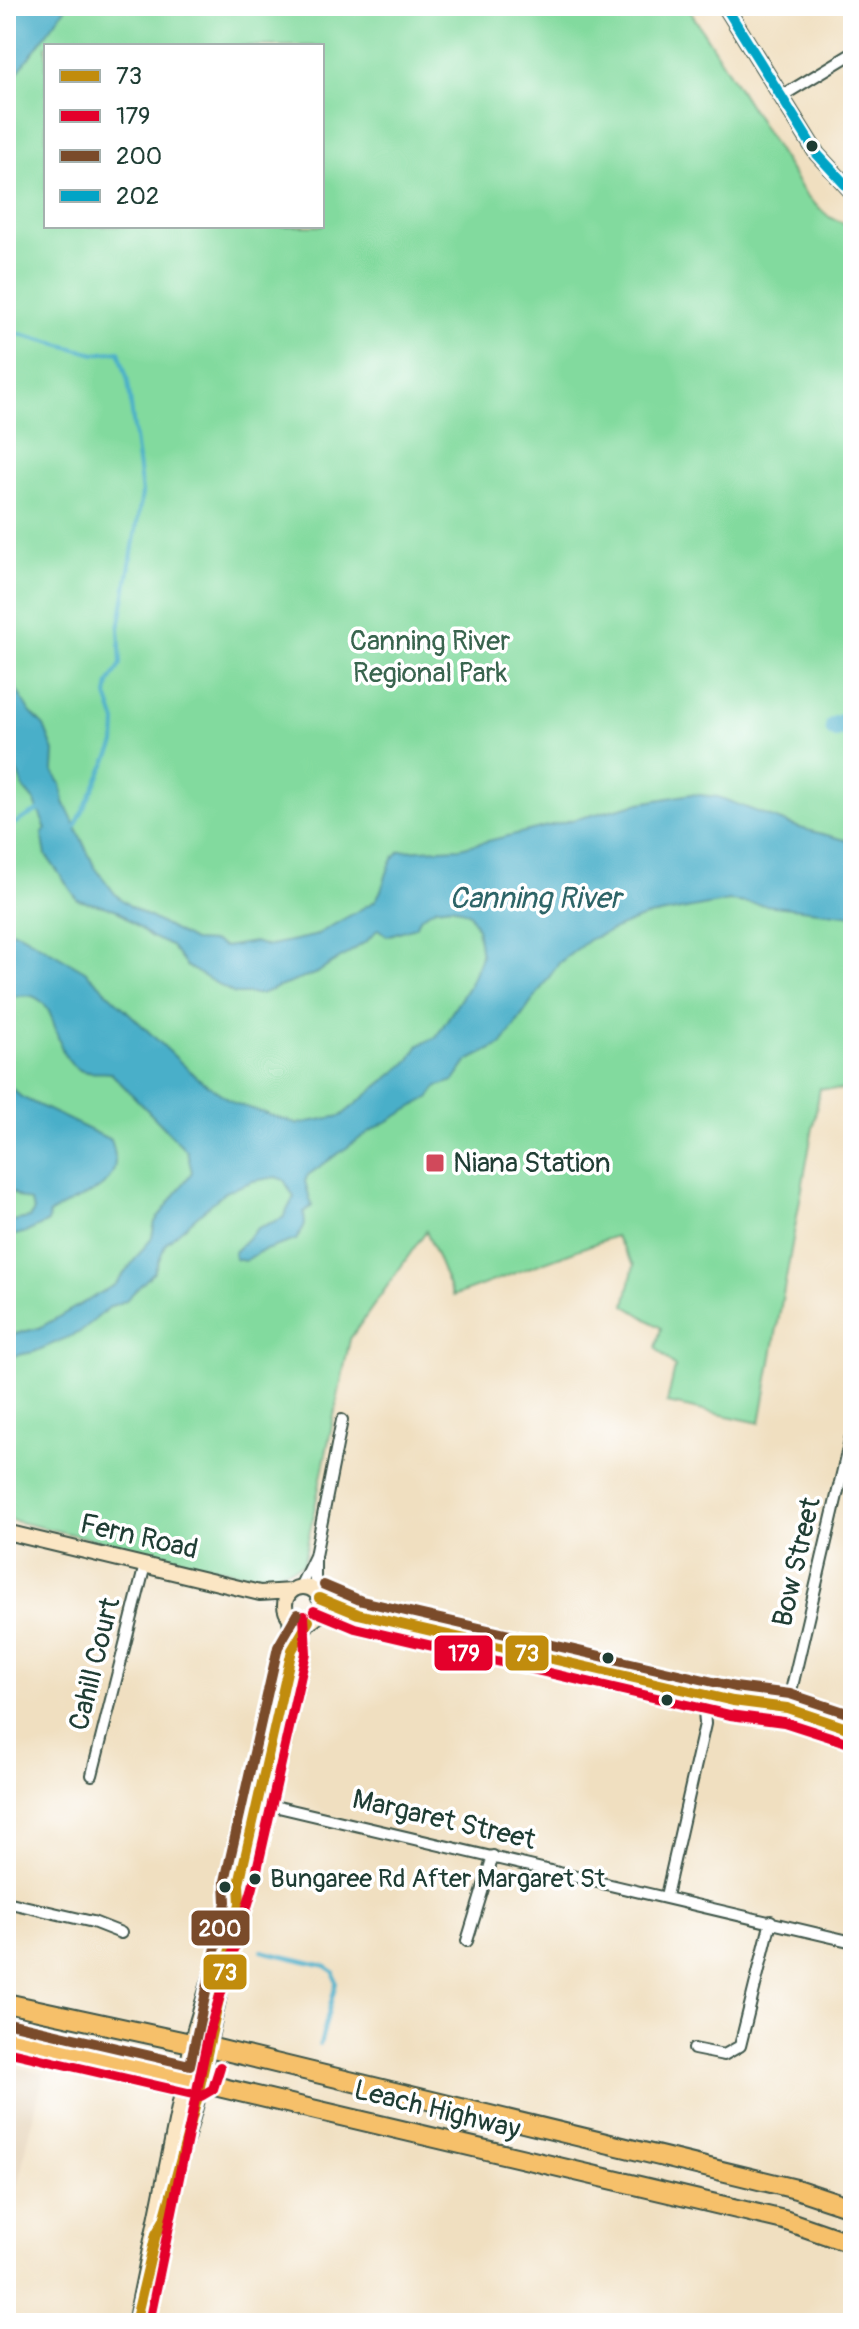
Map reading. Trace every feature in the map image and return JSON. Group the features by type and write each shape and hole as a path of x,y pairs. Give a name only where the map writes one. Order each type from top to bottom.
{"highway":[{"name":"Leach Highway","path":"6,2003 200,2045 796,2189 853,2208"},
{"name":"Leach Highway","path":"6,2037 784,2220 853,2244"}],"street":[{"path":"725,6 817,154 853,193"},
{"path":"782,96 853,53"},
{"path":"292,1650 313,1618 317,1595 315,1556 342,1420"},
{"name":"Bow Street","path":"787,1708 853,1427"},
{"name":"Fern Road","path":"6,1532 260,1593 296,1589"},
{"path":"135,2323 156,2234 156,2217 240,1903 239,1884 292,1650 288,1613 296,1589 315,1556"},
{"name":"Cahill Court","path":"92,1775 145,1565"},
{"path":"296,1589 358,1614 747,1704 787,1708 853,1730"},
{"name":"Fern Road","path":"260,1593 288,1613 313,1618"},
{"path":"313,1618 358,1614"},
{"path":"666,1896 705,1724 704,1709 693,1691"},
{"name":"Margaret Street","path":"257,1802 853,1942"},
{"path":"467,1941 493,1856"},
{"path":"6,1902 93,1922 121,1933"},
{"path":"694,2049 724,2055 733,2053 740,2046 771,1921"}],"shaded area":[{"path":"6,2065 44,2073 6,2234"}],"green space":[{"name":"Canning River Regional Park","path":"6,6 687,6 807,197 829,217 853,227 853,1091 820,1088 760,1423 667,1403 675,1367 656,1348 661,1328 625,1305 634,1265 615,1236 453,1296 426,1231 350,1339 303,1564 264,1579 6,1519"}],"water":[{"path":"6,6 67,6 13,79 6,81"},
{"name":"Canning River","path":"6,610 12,617 9,630 15,687 30,712 44,726 54,751 53,771 61,784 64,802 94,866 116,895 131,907 193,941 214,942 225,947 254,942 266,946 314,936 375,901 391,862 400,851 460,848 640,803 691,794 718,797 800,828 853,842 853,915 729,901 644,917 590,939 559,963 502,1044 468,1061 454,1081 438,1086 430,1097 369,1132 308,1175 305,1181 312,1206 304,1212 305,1225 296,1240 259,1252 245,1261 235,1259 234,1252 258,1228 283,1218 294,1197 284,1180 276,1177 253,1181 225,1192 166,1243 154,1272 125,1301 111,1306 80,1332 34,1352 6,1357 6,1336 39,1328 116,1284 152,1237 155,1222 192,1172 187,1151 111,1073 80,1070 71,1063 64,1054 53,1020 41,1002 32,996 6,997 6,930 19,933 85,971 195,1076 234,1103 297,1124 341,1116 409,1061 419,1045 436,1037 470,984 481,956 477,928 469,913 452,906 435,908 421,917 415,927 387,936 378,929 367,941 317,973 260,994 235,994 186,966 171,946 151,937 115,909 78,900 46,855 42,834 46,829 35,802 24,789 6,742"},
{"path":"6,1083 21,1097 111,1140 115,1157 114,1170 99,1188 49,1214 48,1222 24,1233 6,1236 6,1222 29,1218 34,1211 30,1201 6,1187"}],"waterway":[{"path":"6,339 20,334 95,354 119,351 128,381 142,494 119,629 121,664 109,683 107,696 116,722 115,744 75,827"},
{"path":"836,727 853,721"},
{"path":"6,828 39,810"},
{"path":"262,1951 325,1966 334,1972 336,1983 320,2045"}],"transit line":[{"name":"202","path":"725,6 817,154 853,193"},
{"name":"200","path":"324,1585 362,1601 735,1687 790,1694 853,1715"},
{"name":"73","path":"319,1598 358,1614 733,1701 787,1708 853,1730"},
{"name":"179","path":"314,1611 355,1628 730,1715 784,1722 849,1743"},
{"name":"200","path":"9,2023 190,2065 226,1902 225,1881 278,1647 297,1614"},
{"name":"179","path":"149,2323 209,2032 253,1887 306,1653 304,1616"},
{"name":"73","path":"135,2323 156,2234 164,2220 197,2100 240,1903 239,1884 292,1650 309,1621"},
{"name":"179","path":"6,2051 201,2096 213,2089 220,2067"}],"place":[{"name":"Niana Station","path":"435,1163"},
{"name":"Bungaree Rd After Margaret St","path":"255,1879"}]}
